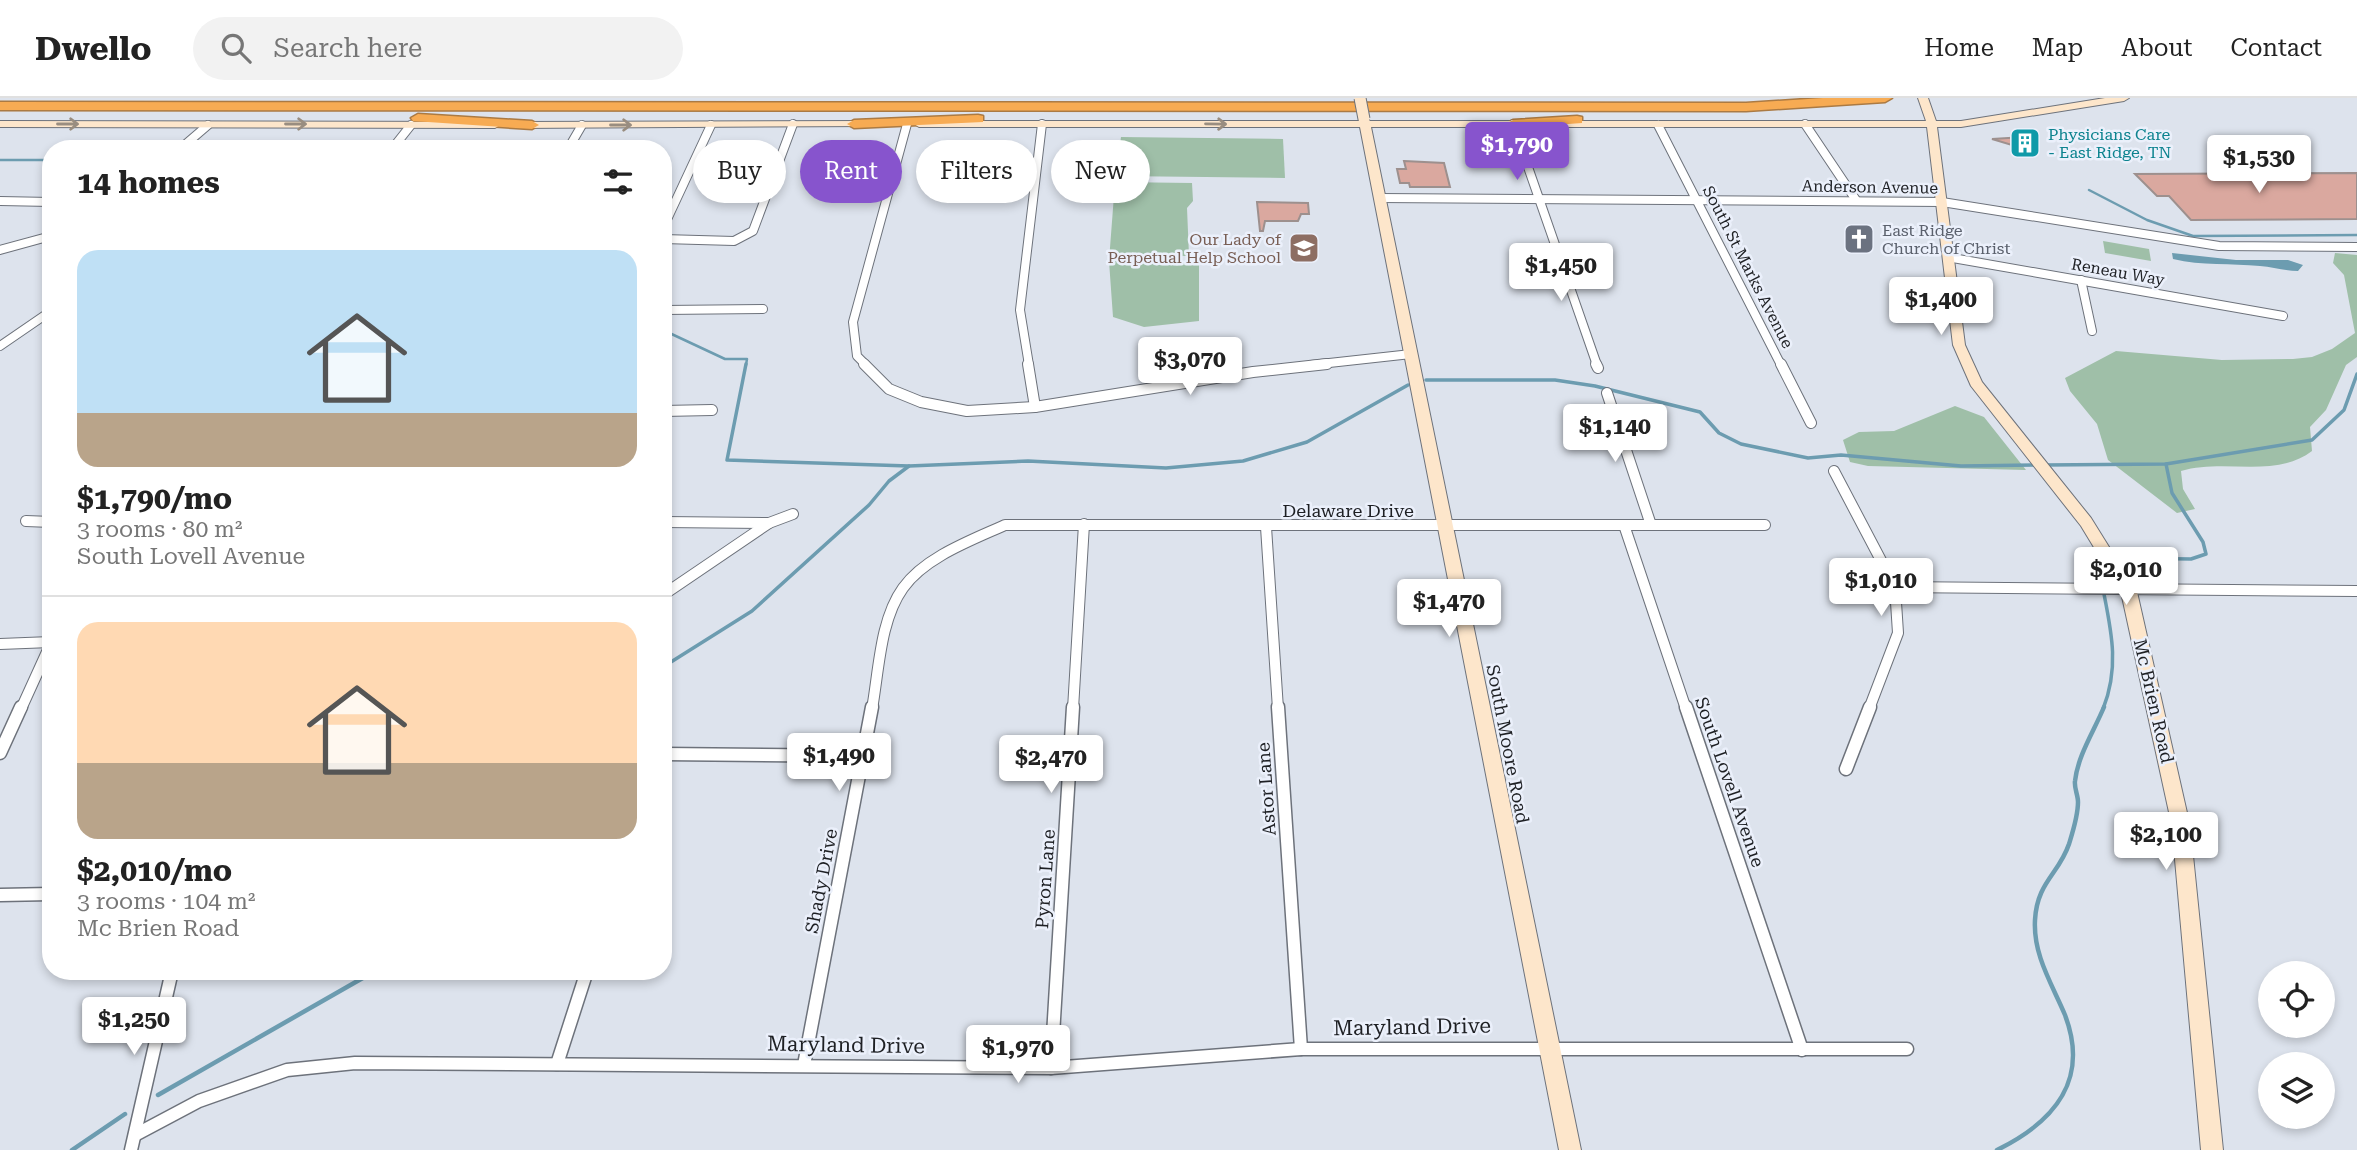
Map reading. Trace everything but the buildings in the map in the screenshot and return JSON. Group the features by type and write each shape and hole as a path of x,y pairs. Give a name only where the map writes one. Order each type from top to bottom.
{"highway":[{"path":"1513,124 1885,98"},
{"path":"4,106 1746,107"},
{"path":"4,106 388,116 532,125"},
{"path":"854,124 1253,111 1272,107"}],"street":[{"name":"South Moore Road","path":"1360,98 1570,1150"},
{"name":"Mc Brien Road","path":"1923,98 1931,121 1959,345 1976,383 2043,472 2085,522 2129,592 2181,826 2212,1150"},
{"path":"0,124 1364,122 1658,125 1931,121 1961,124 2124,98"},
{"path":"672,239 734,242 753,231 793,124"},
{"path":"907,124 853,322 857,356 889,389 921,402 967,411 1035,407 1253,372 1411,354"},
{"path":"1035,407 1020,310 1042,124"},
{"path":"1513,124 1598,369"},
{"path":"1805,124 1856,200"},
{"path":"190,140 208,125"},
{"path":"399,140 411,125"},
{"path":"573,140 582,125"},
{"path":"672,209 711,125"},
{"name":"South St Marks Avenue","path":"1658,125 1811,423"},
{"name":"Anderson Avenue","path":"1379,198 1942,202 2219,246 2357,247"},
{"path":"0,201 42,202"},
{"path":"0,250 42,238"},
{"name":"Reneau Way","path":"1947,257 2283,316"},
{"path":"2081,280 2092,331"},
{"path":"672,310 762,309"},
{"path":"0,346 42,317"},
{"path":"1607,393 1651,525"},
{"path":"672,411 712,410"},
{"path":"1834,471 1895,587 1898,633 1846,769"},
{"path":"672,589 769,523 793,514"},
{"path":"26,522 42,522"},
{"path":"672,523 769,523"},
{"name":"Delaware Drive","path":"940,558 1006,524 1266,527 1765,525"},
{"name":"Pyron Lane","path":"1051,1068 1084,524"},
{"name":"South Lovell Avenue","path":"1624,525 1802,1050"},
{"name":"Astor Lane","path":"1266,527 1301,1049"},
{"name":"Shady Drive","path":"804,1065 889,618 905,586 940,558"},
{"path":"1895,587 2129,592 2357,592"},
{"path":"0,644 42,642"},
{"path":"0,753 42,662"},
{"path":"672,754 863,756"},
{"path":"0,895 42,894"},
{"path":"131,1150 170,980"},
{"path":"557,1064 584,980"},
{"name":"Maryland Drive","path":"135,1135 200,1101 287,1070 355,1063 1051,1068 1301,1049 1907,1049"}],"green space":[{"path":"1121,137 1283,139 1285,178 1150,176 1150,140 1121,140"},
{"path":"1150,182 1192,183 1193,201 1187,208 1189,256 1127,255 1126,260 1199,263 1199,321 1144,327 1113,317 1109,261 1113,203 1150,203"},
{"path":"2103,241 2149,249 2151,261 2105,253"},
{"path":"2335,253 2357,255 2357,357 2346,365 2326,410 2310,427 2312,451 2282,464 2214,466 2181,471 2183,489 2195,509 2177,513 2108,460 2097,424 2070,391 2065,378 2116,351 2222,360 2293,359 2312,357 2332,349 2355,333 2344,275 2333,263"},
{"path":"1955,406 1984,417 2026,470 1868,466 1850,462 1843,440 1859,432 1894,431"}],"water":[{"path":"2172,253 2236,260 2288,260 2303,265 2298,271 2195,263 2173,259"}],"waterway":[{"path":"0,160 42,160"},
{"path":"2089,190 2147,220 2193,236 2357,235"},
{"path":"672,334 725,359 747,359 746,365"},
{"path":"746,364 727,460 909,466"},
{"path":"2166,464 2312,440 2344,410 2357,374"},
{"path":"1426,380 1555,380 1595,386 1700,412 1719,433 1741,444 1808,458 1841,455 1961,466 2037,465"},
{"path":"909,466 1028,461 1166,468 1243,461 1307,442 1408,385"},
{"path":"2045,465 2166,464"},
{"path":"2119,558 2191,559 2206,554 2203,542 2172,493 2166,464"},
{"path":"672,661 752,611 869,505 889,481 909,466"},
{"path":"2099,567 2113,655 2109,691 2103,709"},
{"path":"1997,1150 2017,1139 2050,1112 2062,1097 2070,1079 2072,1039 2065,1015 2040,957 2035,920 2044,887 2069,844 2078,807 2075,784 2077,771 2104,707"},
{"path":"158,1095 359,980"},
{"path":"72,1150 125,1114"}],"place":[{"name":"Physicians Care - East Ridge, TN","path":"2025,143"},
{"name":"East Ridge Church of Christ","path":"1859,239"},
{"name":"Our Lady of Perpetual Help School","path":"1304,248"}]}
